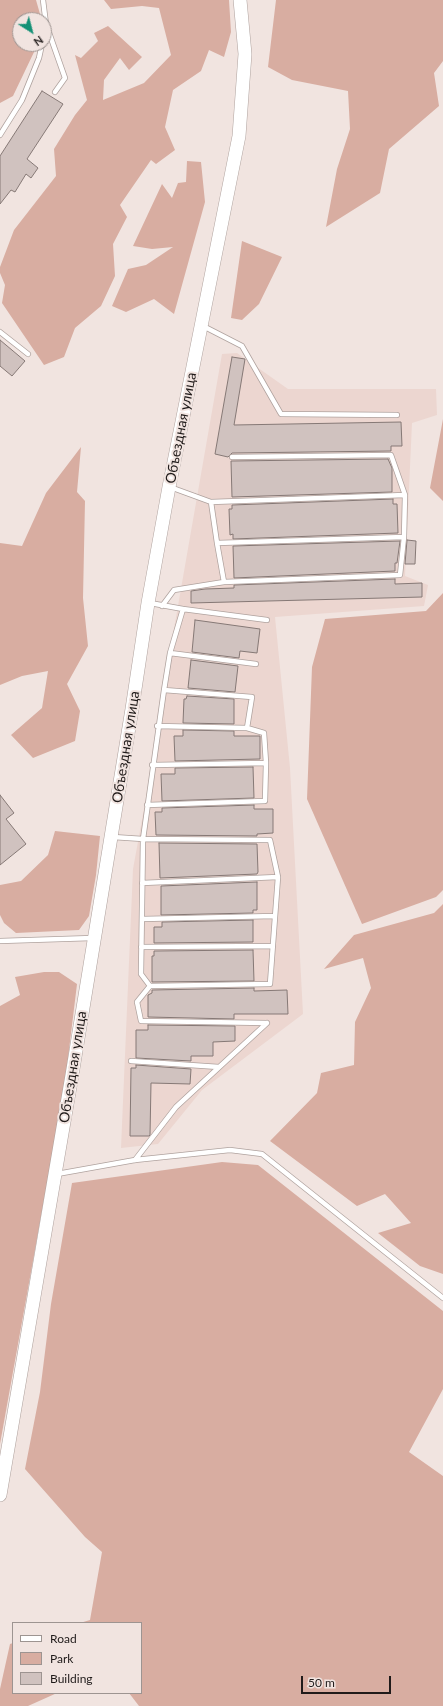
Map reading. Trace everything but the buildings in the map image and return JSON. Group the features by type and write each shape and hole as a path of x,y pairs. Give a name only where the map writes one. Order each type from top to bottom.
{"main road":[{"name":"Объездная улица","path":"0,1495 55,1175 132,709 148,603 169,487 239,136 245,54 240,0"}],"lane":[{"path":"43,0 44,12"},
{"path":"52,41 65,78 55,92"},
{"path":"0,135 22,100 40,52"},
{"path":"201,326 242,346 280,414 397,415"},
{"path":"0,332 28,354"},
{"path":"162,606 174,590 224,582 400,576 404,537 405,494 391,455 232,457"},
{"path":"169,487 211,502 405,494"},
{"path":"211,502 224,582"},
{"path":"217,543 404,537"},
{"path":"148,603 183,610 267,620"},
{"path":"150,986 141,974 143,839 157,726 170,653 183,610"},
{"path":"170,653 256,664"},
{"path":"164,690 252,697 247,728"},
{"path":"147,805 265,801 266,763 264,733 247,728 157,726"},
{"path":"152,765 266,763"},
{"path":"111,837 143,839 270,840 278,877 270,984 150,986 137,1002 141,1021 267,1023 176,1108 135,1160"},
{"path":"142,883 278,877"},
{"path":"142,919 275,916"},
{"path":"0,941 94,938"},
{"path":"141,947 273,946"},
{"path":"131,1061 220,1067"},
{"path":"55,1175 135,1160 230,1150 262,1154 443,1298"}],"shaded area":[{"path":"237,353 288,389 436,389 437,415 412,423 405,576 428,585 424,606 275,617 290,768 303,1014 202,1090 158,1144 121,1148 133,869 222,354"}],"green space":[{"path":"0,0 36,0 39,12 12,12 12,52 34,52 13,96 0,103"},
{"path":"104,0 229,0 231,32 224,57 209,50 201,71 173,90 165,127 175,150 156,164 151,160 120,205 127,217 113,244 115,276 101,306 75,328 64,357 44,365 2,303 5,285 0,273 0,267 14,230 56,176 54,149 75,115 87,100 75,55 81,58 98,41 94,33 108,26 142,57 129,70 120,58 104,80 103,100 144,83 171,55 159,8 142,6 111,9"},
{"path":"276,0 443,0 443,61 434,73 439,106 389,149 380,193 326,227 337,169 350,129 348,91 292,80 268,67"},
{"path":"187,161 201,162 205,202 174,314 154,299 126,312 112,306 128,269 146,265 173,247 152,249 133,246 162,184 172,198 178,183 186,182"},
{"path":"242,241 282,257 259,304 242,320 231,318"},
{"path":"443,419 443,501 430,488"},
{"path":"81,447 77,492 85,501 83,598 88,646 67,684 80,711 75,741 33,758 11,735 42,708 48,671 22,676 0,685 0,543 22,546 46,493"},
{"path":"443,593 443,890 436,897 362,924 307,799 312,667 325,619 426,611"},
{"path":"55,831 100,836 96,875 89,916 79,930 16,933 4,923 0,915 0,885 21,881 48,855"},
{"path":"443,904 443,1274 420,1266 378,1233 411,1223 385,1194 357,1206 270,1141 317,1093 321,1073 354,1065 355,1022 371,988 363,958 324,969 354,935 434,913"},
{"path":"44,972 59,972 77,984 65,1083 0,1444 0,1006 20,995 15,977"},
{"path":"222,1162 258,1165 443,1311 443,1389 409,1452 443,1476 443,1706 139,1706 130,1694 142,1694 142,1622 83,1622 90,1620 102,1552 85,1537 25,1469 40,1392 51,1304 72,1183"},
{"path":"12,1643 12,1694 55,1694 28,1706 0,1706 0,1689 10,1644"}]}
